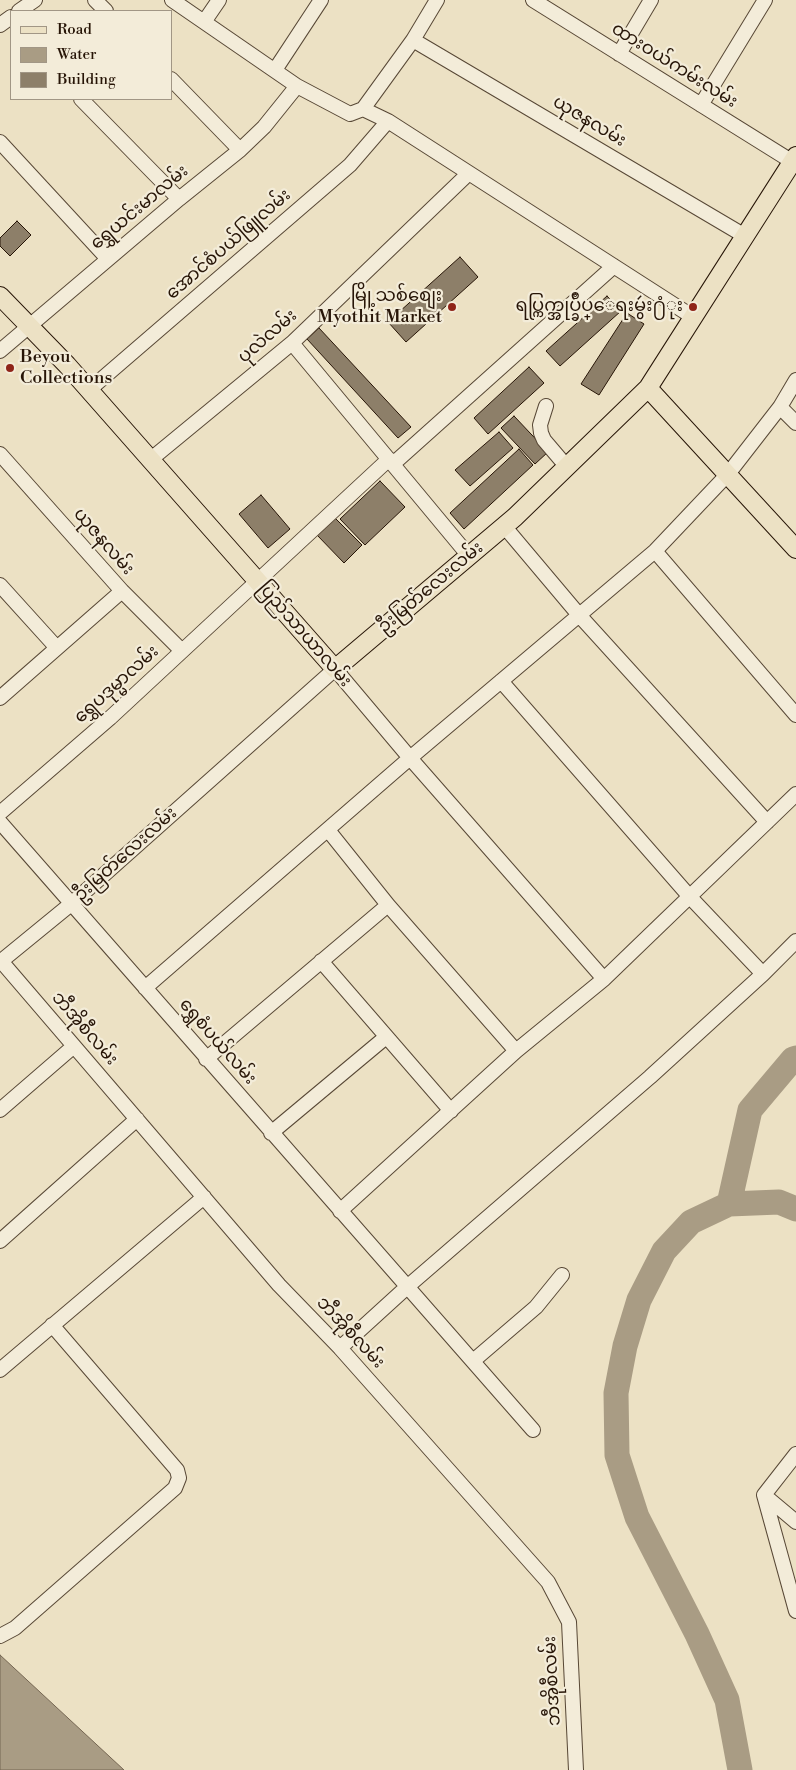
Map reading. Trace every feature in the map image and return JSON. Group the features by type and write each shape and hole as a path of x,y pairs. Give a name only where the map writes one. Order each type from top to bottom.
{"main road":[{"name":"ဦးမြတ်လေးလမ်း","path":"335,669 504,526 648,388 795,161"},
{"name":"ပြည်သာယာလမ်း","path":"0,296 30,325 89,390 335,669"},
{"path":"648,388 796,549"}],"street":[{"path":"20,10 35,0"},
{"path":"95,0 105,10"},
{"path":"172,0 297,86 350,114 363,109 414,40 437,0"},
{"path":"204,22 219,0"},
{"path":"275,70 320,0"},
{"path":"619,54 651,0"},
{"path":"701,105 764,0"},
{"name":"ထားဝယ်ကမ်းလမ်း","path":"537,1 701,105 795,161"},
{"name":"ယုဇနလမ်း","path":"414,40 745,236"},
{"path":"172,80 240,150"},
{"name":"ရွှေယင်းမာလမ်း","path":"0,351 179,199 240,150 264,127 297,86"},
{"path":"82,100 179,199"},
{"path":"363,109 388,122 693,317"},
{"name":"အောင်စံပယ်ဖြူလမ်း","path":"89,390 350,165 388,122"},
{"path":"0,142 108,259"},
{"name":"ပုလဲလမ်း","path":"150,460 292,343 469,174"},
{"name":"ရွှေပဒုမ္မာလမ်း","path":"0,813 110,718 258,581 614,266"},
{"path":"292,343 469,556"},
{"path":"145,988 410,758 655,551 728,474 780,407 796,380"},
{"path":"546,406 540,425 541,434 567,466"},
{"path":"780,407 796,423"},
{"name":"ယုဇနလမ်း","path":"2,460 122,591 182,652"},
{"path":"504,526 579,615 766,822"},
{"path":"655,551 796,715"},
{"path":"0,585 58,648"},
{"path":"0,698 122,591"},
{"name":"ပြည်သာယာလမ်း","path":"335,669 410,758 604,978"},
{"name":"ဦးမြတ်လေးလမ်း","path":"0,962 71,904 335,669"},
{"path":"501,681 690,897 763,974"},
{"path":"340,1211 516,1051 604,978 796,794"},
{"name":"ရွှေစံပယ်လမ်း","path":"0,822 533,1430"},
{"path":"328,830 388,905 516,1051"},
{"path":"206,1059 388,905"},
{"path":"340,1348 407,1287 650,1077 763,974 796,941"},
{"name":"ဘီအိုစီလမ်း","path":"0,962 279,1285 340,1348 548,1582 569,1622 576,1770"},
{"path":"321,962 451,1112"},
{"path":"271,1133 386,1037"},
{"path":"0,1110 74,1046"},
{"path":"0,1240 137,1119"},
{"path":"0,1370 204,1197"},
{"path":"473,1361 536,1307 562,1275"},
{"path":"0,1636 15,1628 175,1488 179,1478 177,1470 52,1325"},
{"path":"764,1495 796,1454"},
{"path":"764,1495 796,1522"},
{"path":"764,1495 796,1611"}],"water":[{"path":"0,1655 124,1770 0,1770"}],"building":[{"path":"17,221 31,235 10,256 0,246 0,238"},
{"path":"460,257 478,277 406,342 388,322"},
{"path":"607,296 621,311 560,366 546,351"},
{"path":"627,313 644,324 599,395 581,384"},
{"path":"319,328 411,427 398,438 307,339"},
{"path":"529,367 544,383 488,434 474,418"},
{"path":"514,416 548,452 535,464 501,428"},
{"path":"499,432 513,448 470,486 455,470"},
{"path":"519,449 533,465 464,529 450,513"},
{"path":"380,481 405,507 365,545 340,519"},
{"path":"261,495 290,529 268,548 239,514"},
{"path":"335,518 362,545 344,563 317,535"}],"waterway":[{"path":"729,1204 750,1110 793,1059 796,1058"},
{"path":"740,1770 727,1700 697,1634 637,1517 617,1455 616,1393 625,1346 639,1300 664,1251 691,1222 729,1204 779,1202 796,1209"}],"place":[{"name":"မြို့သစ်စျေး Myothit Market","path":"452,307"},
{"name":"ရပ္ကြက္အုပ္ခ်ဳပ္ေရးမွဴး႐ံုး","path":"693,307"},
{"name":"Beyou Collections","path":"10,368"}]}
